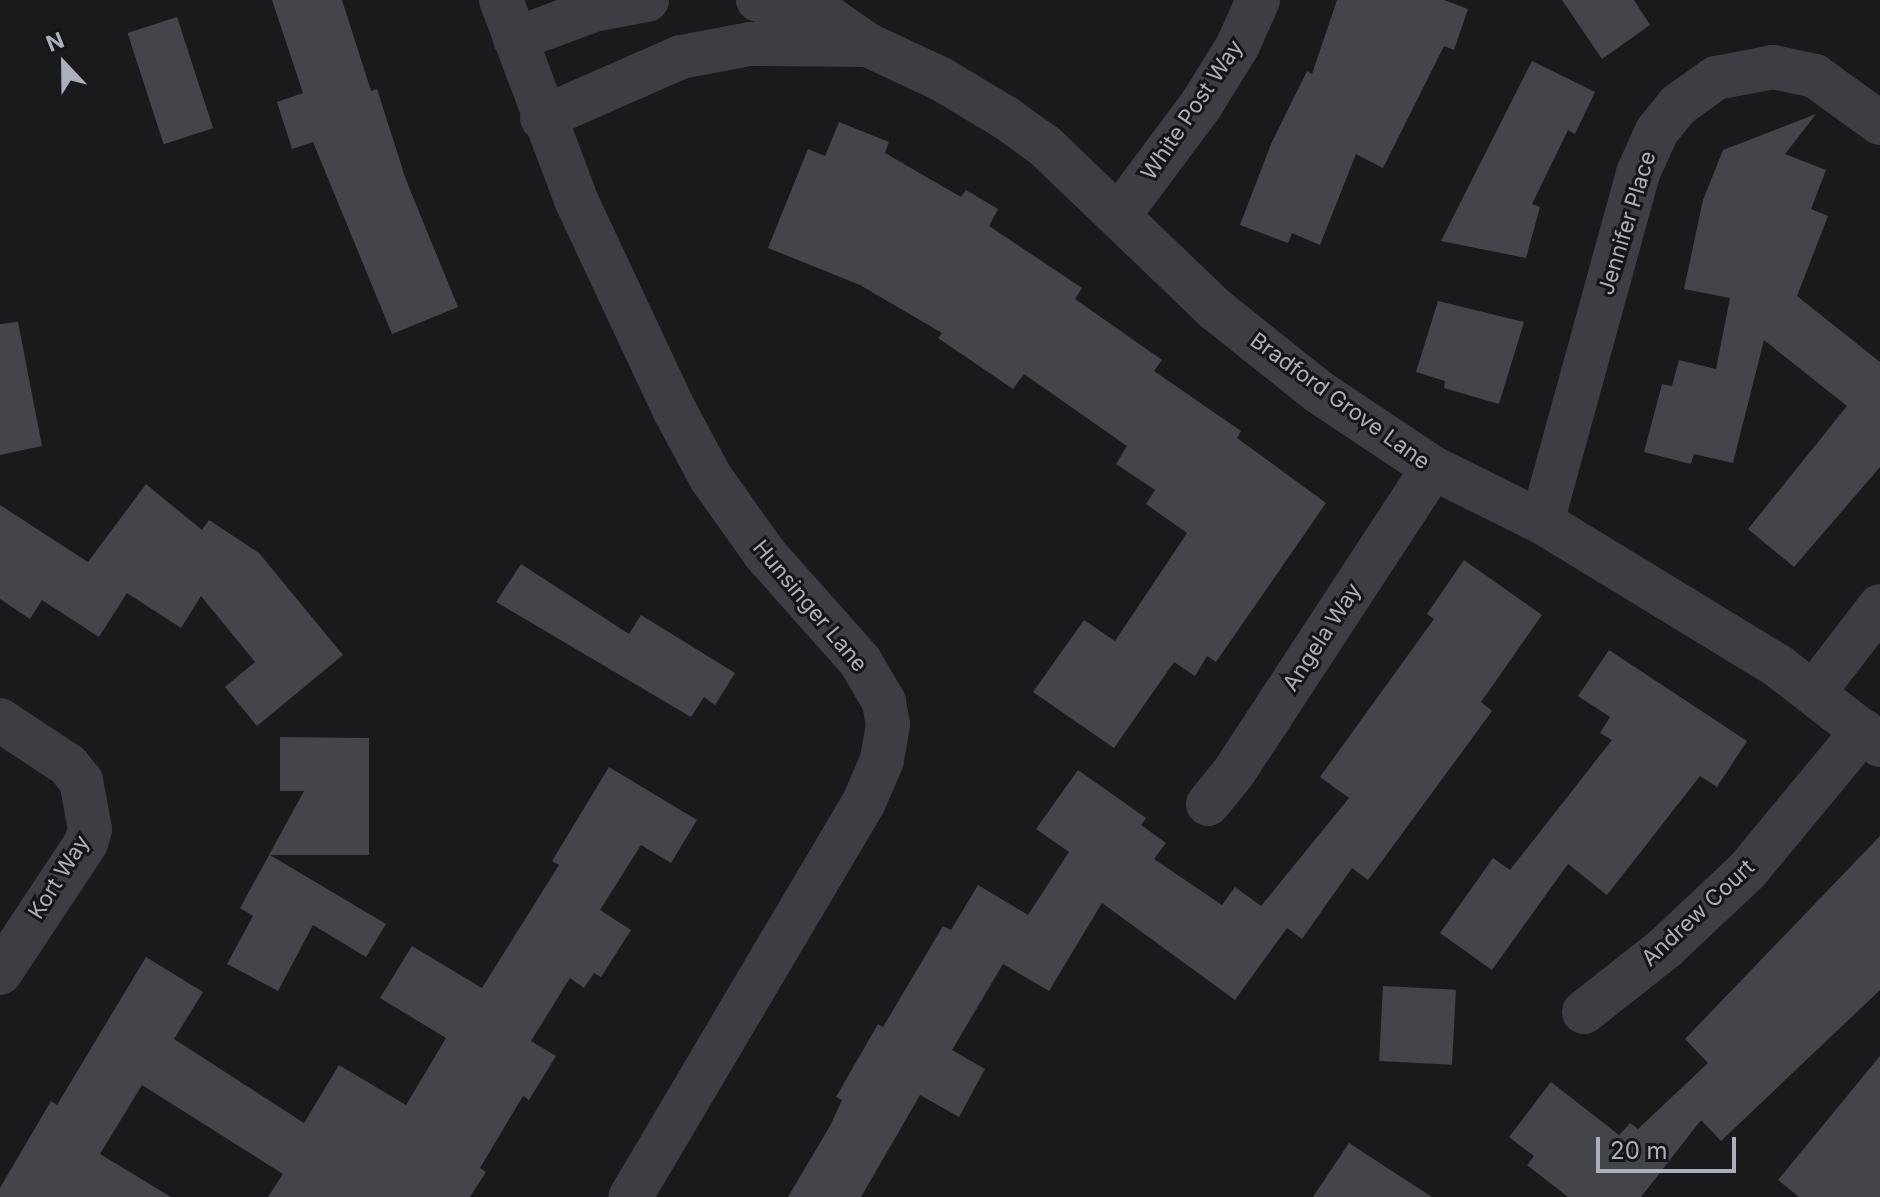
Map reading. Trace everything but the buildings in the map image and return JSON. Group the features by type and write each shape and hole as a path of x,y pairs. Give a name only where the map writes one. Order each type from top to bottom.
{"street":[{"path":"508,20 647,0"},
{"name":"Bradford Grove Lane","path":"758,0 798,6 829,18 868,45 941,79 1006,118 1119,215 1215,309 1319,392 1433,468 1542,522 1814,692 1871,738"},
{"name":"White Post Way","path":"1119,215 1201,105 1238,45 1258,0"},
{"name":"Hunsinger Lane","path":"508,20 542,118 606,265 711,478 765,554 860,661 884,702 888,725 882,760 864,802 630,1197"},
{"name":"Bradford Grove Lane","path":"542,118 681,57 750,44 868,45"},
{"name":"Jennifer Place","path":"1542,522 1638,173 1657,131 1678,105 1716,78 1773,67 1815,76 1880,123"},
{"name":"Angela Way","path":"1208,804 1234,772 1433,468"},
{"path":"1814,692 1880,606"},
{"name":"Kort Way","path":"0,720 68,765 81,781 90,829 86,843 0,973"},
{"name":"Andrew Court","path":"1584,1012 1665,948 1747,871 1871,738"}]}
